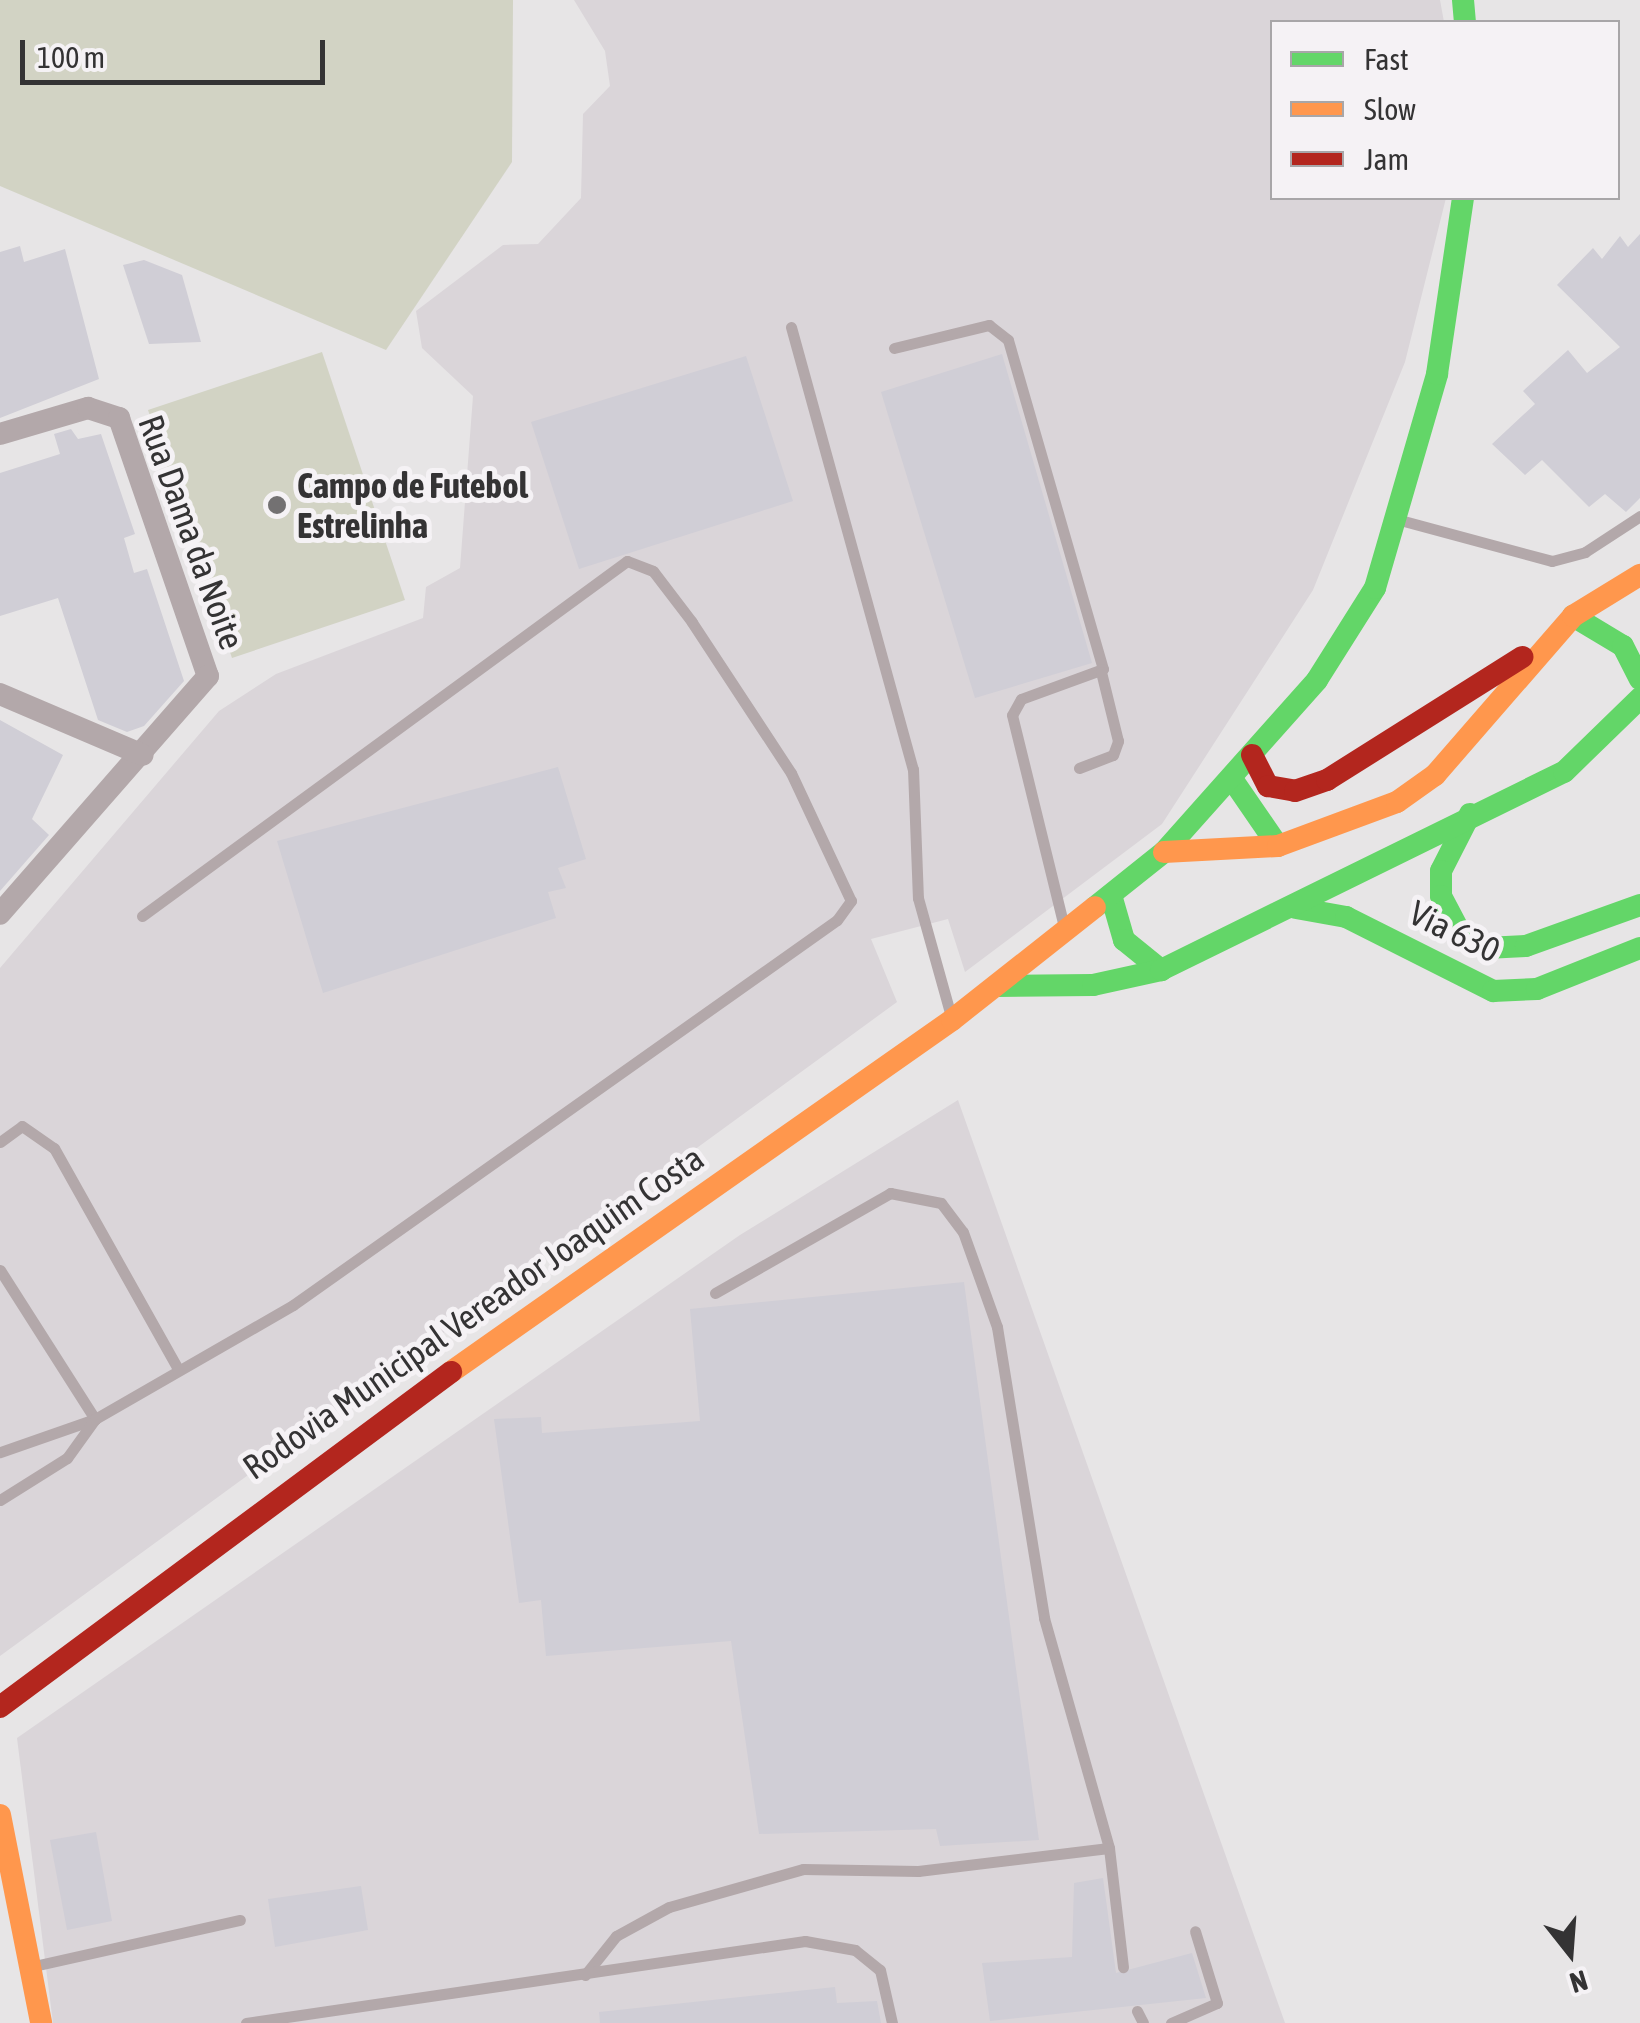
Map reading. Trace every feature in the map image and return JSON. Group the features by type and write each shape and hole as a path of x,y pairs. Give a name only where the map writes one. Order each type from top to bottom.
{"main road":[{"path":"1164,852 1252,755 1336,649 1374,588 1400,520 1437,374 1463,200"},
{"path":"1164,852 1278,846 1416,791 1573,616 1640,575"},
{"path":"1573,616 1623,646 1640,679"},
{"path":"1252,755 1268,786 1295,791 1328,780 1555,636"},
{"path":"996,986 1094,985 1161,970 1296,908 1470,814 1564,772 1640,698"},
{"path":"1232,779 1278,846"},
{"name":"Via 630","path":"1470,814 1441,871 1441,896 1462,936 1486,948 1526,946 1640,905"},
{"name":"Rodovia Municipal Vereador Joaquim Costa","path":"0,1708 243,1518 952,1020 1164,852"},
{"path":"1111,894 1124,940 1161,970"},
{"name":"Via 630","path":"1296,908 1346,916 1492,991 1537,989 1640,948"},
{"path":"0,1815 41,2023"}],"street":[{"name":"Rua Dama da Noite","path":"0,434 88,408 111,414 124,426 208,676 142,755"},
{"path":"0,694 142,755 0,914"}],"lane":[{"path":"894,348 989,326 1008,340 1101,672 1117,748 1079,768"},
{"path":"791,327 913,770 918,898 952,1020"},
{"path":"1400,520 1552,561 1585,552 1640,516"},
{"path":"0,1452 96,1419 353,1264 837,920 851,901 791,773 692,622 653,571 628,561 142,916"},
{"path":"1064,928 1012,715 1022,699 1101,672"},
{"path":"0,1142 22,1126 54,1148 178,1368"},
{"path":"714,1293 890,1192 940,1203 963,1232 997,1327 1044,1618 1109,1848 1123,1967"},
{"path":"0,1270 96,1419"},
{"path":"0,1500 67,1458 96,1419"},
{"path":"584,1976 616,1936 668,1908 803,1869 918,1871 1109,1848"},
{"path":"29,1968 240,1920"},
{"path":"1171,2023 1216,2003 1195,1932"},
{"path":"246,2023 806,1942 855,1950 880,1970 892,2023"}],"shaded area":[{"path":"0,0 513,0 512,162 386,350 0,186"},
{"path":"574,0 1440,0 1444,20 1270,20 1270,200 1446,200 1405,362 1313,590 1162,824 965,972 948,919 871,939 897,1002 0,1656 0,968 219,711 276,674 423,618 426,587 460,568 473,396 422,348 416,311 503,245 538,244 581,198 583,114 610,86 605,51"},
{"name":"Campo de Futebol Estrelinha","path":"322,352 405,600 232,658 148,410"},
{"path":"958,1100 1285,2023 53,2023 17,1738 740,1235"}],"building":[{"path":"1640,234 1640,498 1626,512 1605,494 1589,507 1542,460 1525,475 1492,444 1535,404 1523,391 1568,350 1587,373 1620,347 1557,285 1593,248 1602,259 1620,236 1628,247"},
{"path":"20,246 24,262 65,249 99,379 0,418 0,252"},
{"path":"144,260 182,275 201,342 149,344 123,265"},
{"path":"1002,354 1092,663 975,698 881,392"},
{"path":"746,356 793,501 579,569 531,422"},
{"path":"71,429 78,439 101,434 135,534 124,538 134,573 147,569 184,681 144,726 127,732 98,720 58,598 0,616 0,473 60,454 54,434"},
{"path":"0,720 63,755 32,819 49,835 0,891"},
{"path":"558,767 586,859 558,868 566,888 548,892 556,918 323,993 277,841"},
{"path":"964,1282 1039,1840 940,1846 936,1829 759,1834 731,1641 546,1656 541,1600 519,1603 494,1419 541,1417 542,1433 700,1421 690,1309"},
{"path":"96,1832 112,1921 67,1930 50,1840"},
{"path":"1103,1878 1116,1973 1192,1953 1206,1998 990,2021 982,1963 1072,1957 1074,1883"},
{"path":"361,1886 368,1930 275,1947 268,1899"},
{"path":"835,1987 837,2003 877,2001 881,2023 600,2023 599,2012"}],"traffic: fast":[{"path":"1463,0 1465,20"},
{"path":"1095,907 1164,852 1317,680 1375,588 1437,374 1463,200"},
{"path":"1573,616 1623,646 1640,679"},
{"path":"996,986 1093,985 1161,970 1564,772 1640,698"},
{"path":"1232,779 1278,846"},
{"path":"1470,814 1441,871 1441,896 1462,936 1486,948 1526,946 1640,905"},
{"path":"1111,895 1124,940 1161,970"},
{"path":"1296,908 1346,917 1493,991 1537,989 1640,948"}],"traffic: slow":[{"path":"1164,852 1278,846 1397,802 1435,775 1573,616 1640,575"},
{"path":"451,1372 952,1020 1095,907"},
{"path":"0,1815 41,2023"}],"traffic: jam":[{"path":"1252,755 1268,786 1295,791 1327,780 1522,657"},
{"path":"0,1707 451,1372"}],"place":[{"name":"Campo de Futebol Estrelinha","path":"277,505"}]}
